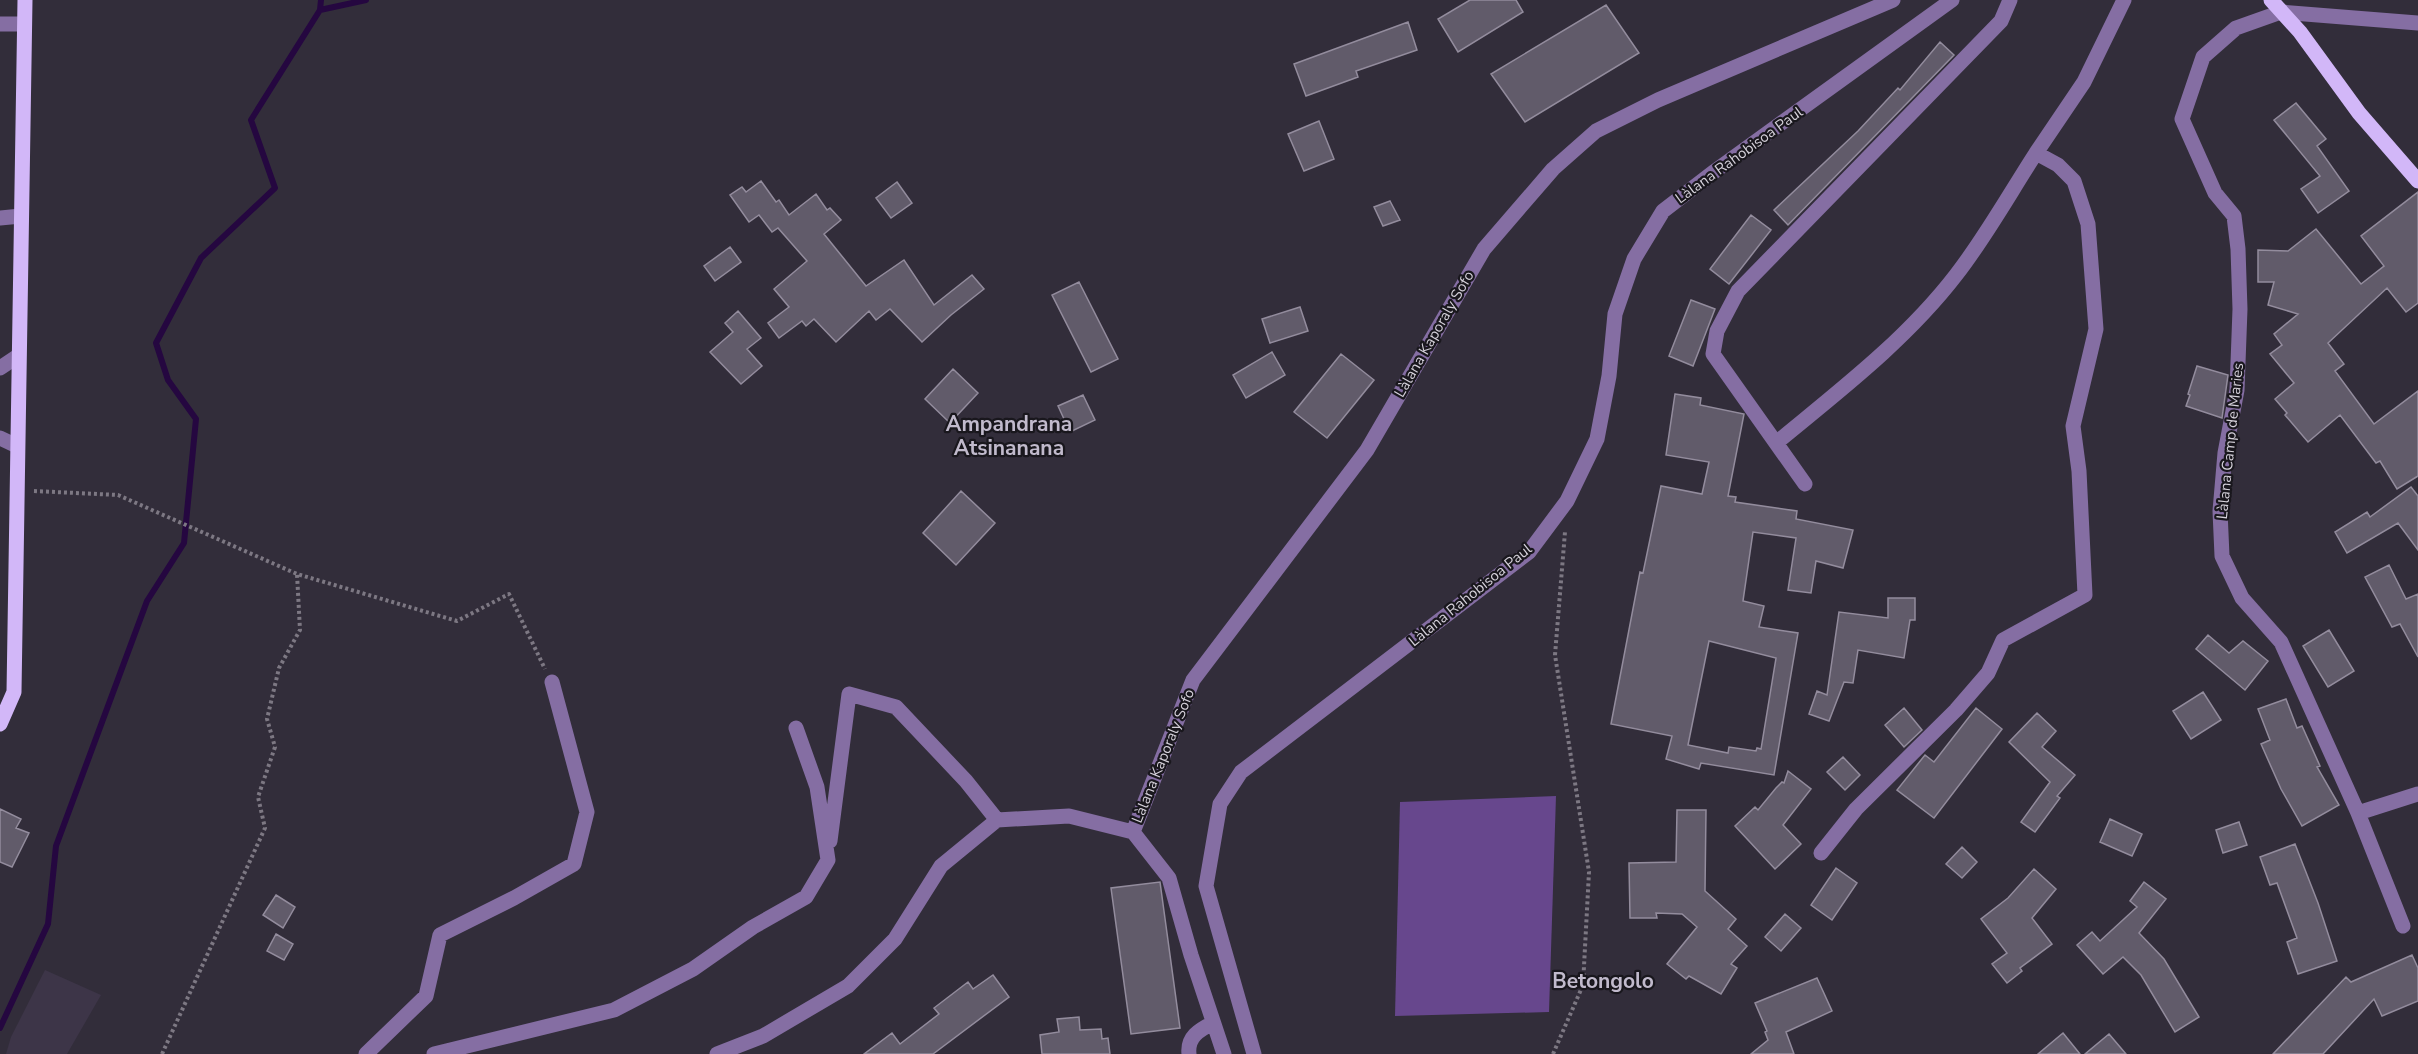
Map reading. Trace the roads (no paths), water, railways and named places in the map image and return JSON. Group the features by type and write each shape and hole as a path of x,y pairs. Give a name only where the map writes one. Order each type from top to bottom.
{"main road":[{"path":"0,724 14,692 25,0"},
{"path":"2276,6 2300,32 2360,113 2418,181"}],"street":[{"name":"Làlana Kaporaly Sofo","path":"1133,832 1193,680 1367,450 1484,249 1553,169 1596,131 1637,110 1773,49 1893,0"},
{"name":"Làlana Rahobisoa Paul","path":"1254,1054 1206,886 1220,804 1241,772 1529,552 1567,501 1597,439 1609,376 1615,314 1634,259 1663,211 1952,0"},
{"path":"1805,484 1713,354 1717,331 1738,291 1788,237 2001,21 2010,0"},
{"path":"1776,443 1878,357 1925,312 1957,274 2084,82 2124,0"},
{"path":"2276,6 2418,23"},
{"name":"Làlana Camp de Maries","path":"2276,6 2236,28 2203,57 2182,119 2215,193 2234,216 2238,249 2240,309 2237,390 2225,453 2220,511 2222,556 2242,598 2281,642 2358,813 2403,926"},
{"path":"0,24 24,24"},
{"path":"1821,853 1856,809 1956,710 1988,673 2003,640 2085,595 2079,471 2073,426 2096,329 2088,224 2074,181 2058,165 2036,153"},
{"path":"0,218 21,216"},
{"path":"0,368 18,356"},
{"path":"0,438 17,446"},
{"path":"366,1054 426,996 440,935 514,898 574,864 587,812 552,682"},
{"path":"434,1054 614,1010 693,969 753,927 806,897 828,860 849,694 896,707 966,781 997,820"},
{"path":"796,728 817,787 828,860"},
{"path":"2358,813 2418,794"},
{"path":"717,1054 763,1036 848,986 895,939 941,866 997,820 1069,816 1133,832 1169,878 1224,1054"},
{"path":"1189,1054 1188,1045 1197,1032 1213,1023"}],"waterway":[{"path":"0,1028 48,924 56,846 147,601 184,543 196,419 168,380 156,343 201,258 275,188 251,120 320,10 321,0"},
{"path":"320,10 366,0"}],"district":[{"name":"Ampandrana Atsinanana","path":"1009,436"},
{"name":"Betongolo","path":"1603,981"}]}
